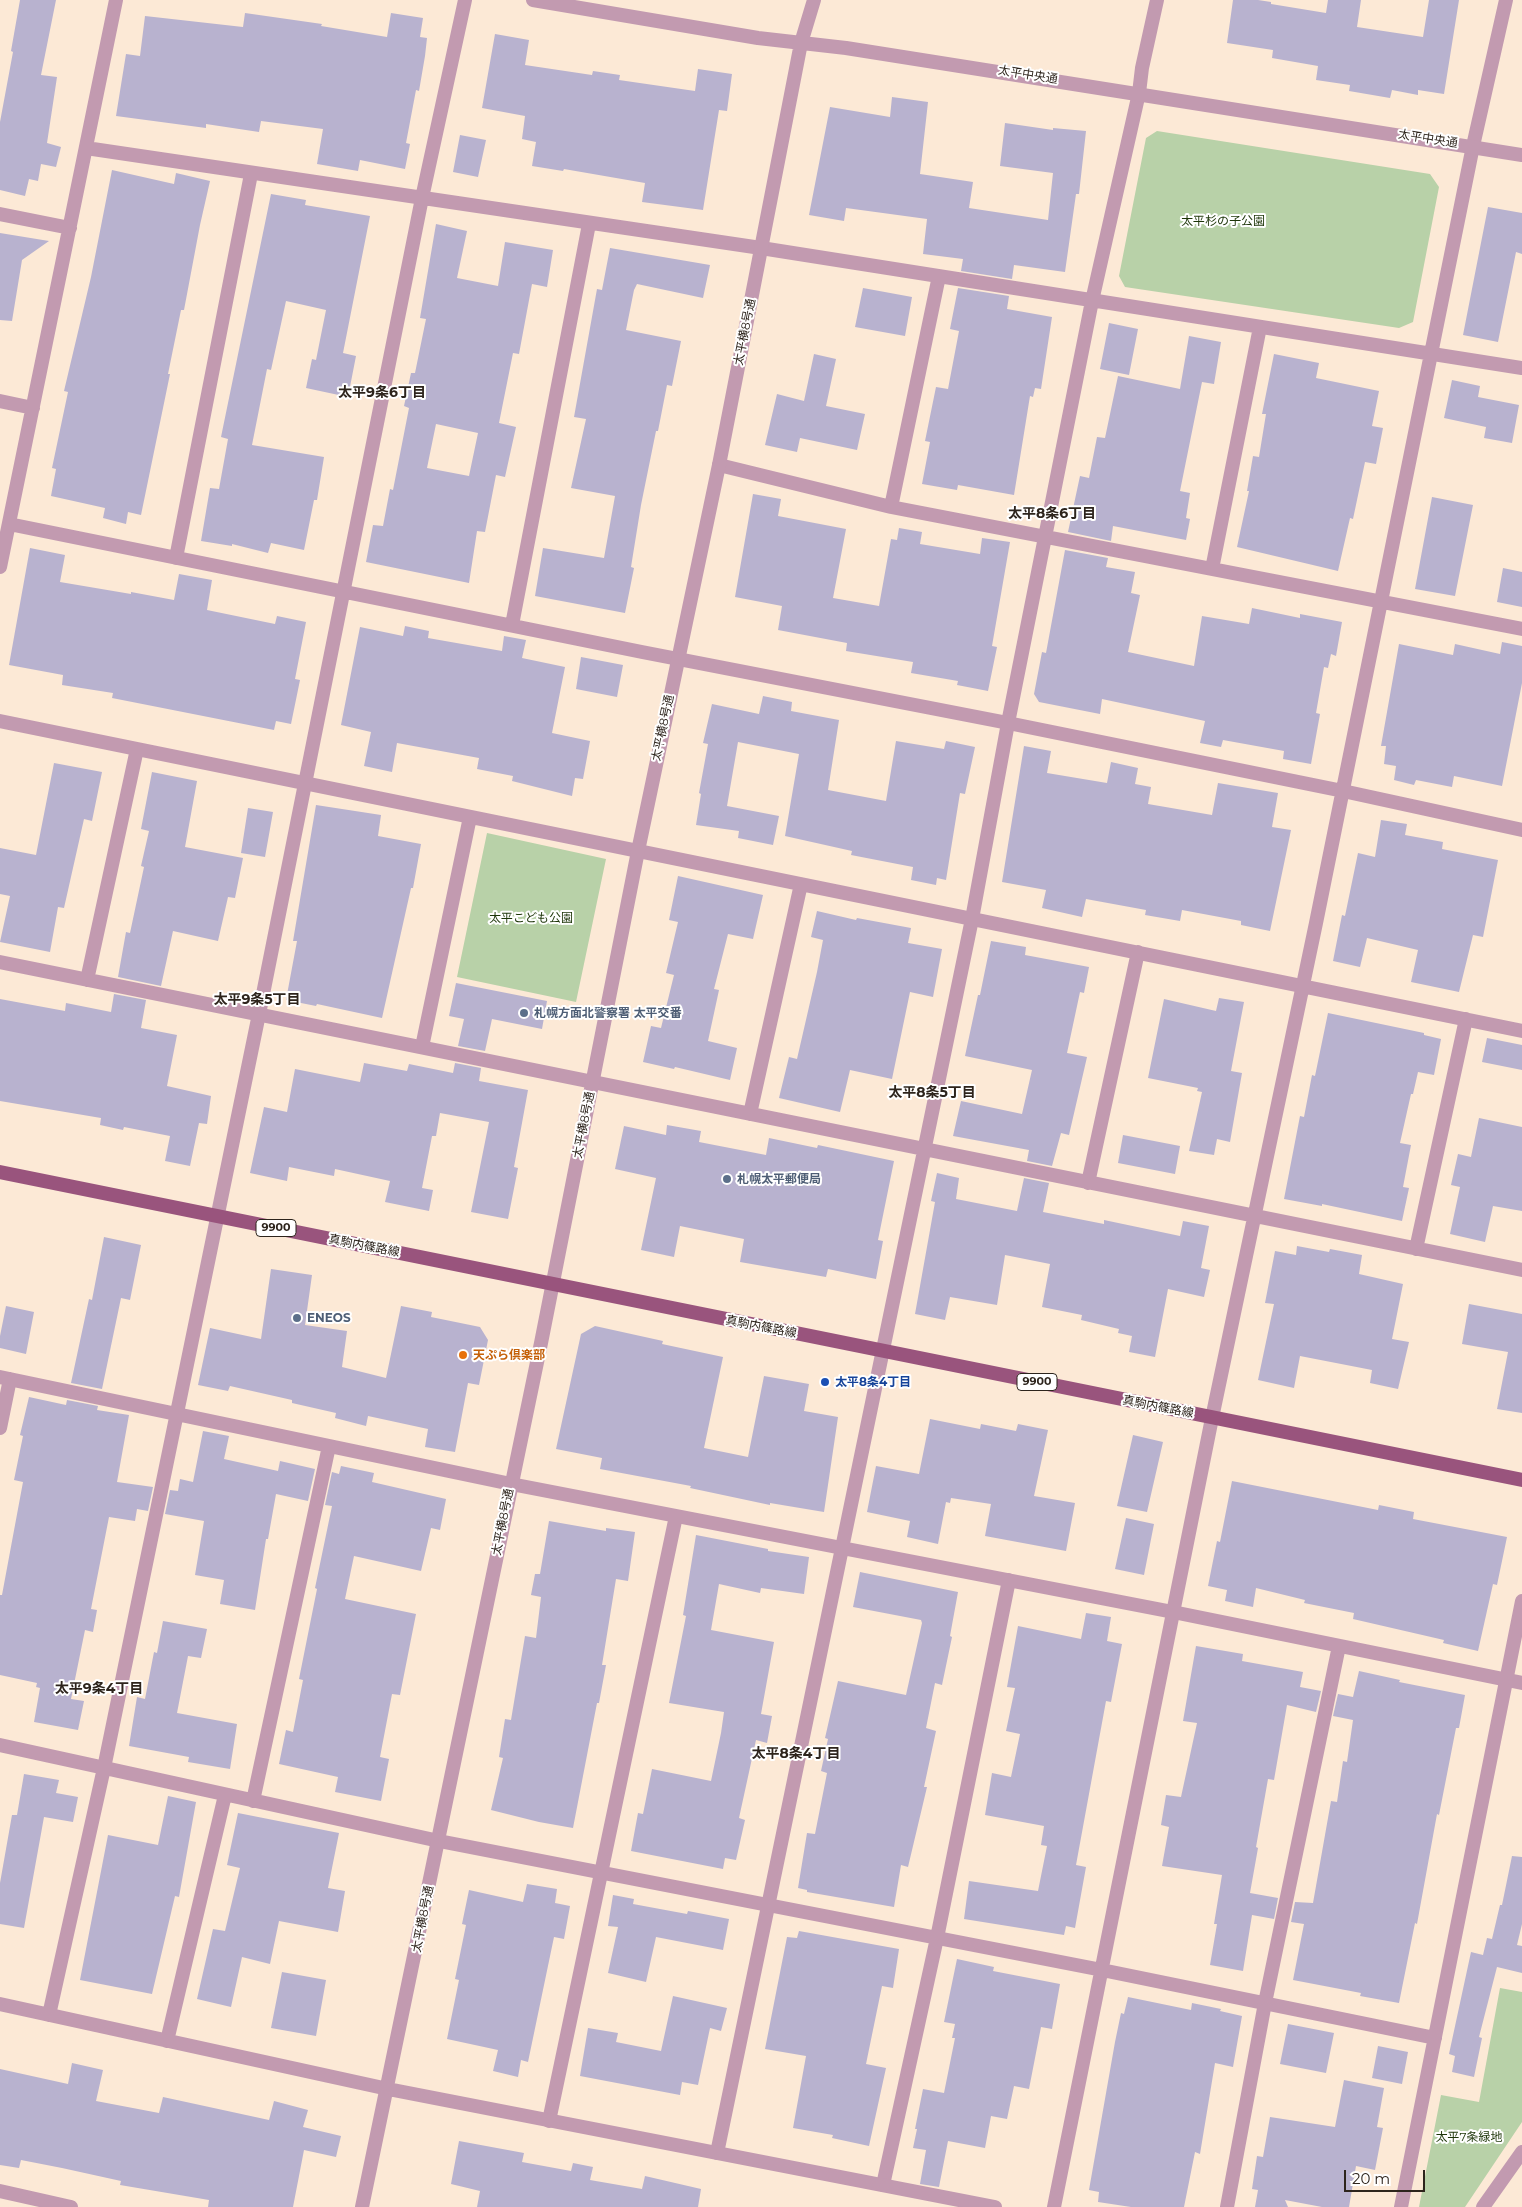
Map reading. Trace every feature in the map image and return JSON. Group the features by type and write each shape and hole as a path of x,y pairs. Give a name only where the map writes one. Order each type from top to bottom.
{"main road":[{"name":"真駒内篠路線","path":"0,1172 1522,1480"}],"street":[{"path":"0,568 116,0"},
{"path":"49,2014 104,1768 422,198 466,0"},
{"name":"太平中央通","path":"534,0 1522,154"},
{"name":"太平横8号通","path":"362,2207 388,2089 552,1284 677,659 719,465 801,43 814,0"},
{"path":"717,2153 770,1906 841,1548 884,1351 972,919 1008,723 1092,301 1139,93 1142,68 1157,0"},
{"path":"1054,2207 1212,1418 1303,986 1473,146 1506,0"},
{"path":"86,148 251,174 761,248 1522,368"},
{"path":"176,558 251,174"},
{"path":"0,214 70,228"},
{"path":"512,625 589,224"},
{"path":"891,507 939,276"},
{"path":"1212,569 1260,327"},
{"path":"0,401 33,408"},
{"path":"719,465 891,507 1522,630"},
{"path":"9,524 677,659 1008,723 1343,791 1522,830"},
{"path":"0,721 1522,1031"},
{"path":"87,980 137,749"},
{"path":"422,1047 470,817"},
{"path":"750,1114 802,884"},
{"path":"1088,1182 1138,952"},
{"path":"0,962 1522,1270"},
{"path":"1416,1249 1466,1019"},
{"path":"0,1428 5,1378 511,1484 1173,1612 1522,1683"},
{"path":"253,1800 329,1446"},
{"path":"549,2121 676,1516"},
{"path":"883,2185 937,1938 1009,1580"},
{"path":"1401,2207 1522,1601"},
{"path":"1227,2207 1265,2003 1339,1646"},
{"path":"0,1745 438,1842 1102,1970 1435,2038"},
{"path":"168,2041 225,1794"},
{"path":"0,2004 388,2089 995,2207"},
{"path":"1483,2207 1522,2152"},
{"path":"0,2191 71,2207"}],"green space":[{"name":"太平杉の子公園","path":"1157,131 1430,174 1439,187 1413,322 1399,328 1125,287 1119,276 1146,138"},
{"name":"太平こども公園","path":"487,833 606,859 576,1002 457,977"},
{"name":"太平7条緑地","path":"1500,1988 1522,1992 1522,2122 1465,2207 1419,2207 1441,2095 1479,2102"}],"building":[{"path":"20,0 56,0 41,75 57,77 47,143 61,147 56,167 41,164 38,181 29,179 25,196 0,190 0,122 13,52 11,51"},
{"path":"1233,0 1258,0 1326,13 1328,0 1361,0 1357,27 1423,37 1429,0 1459,0 1444,94 1418,90 1418,95 1392,90 1390,98 1349,91 1350,85 1316,80 1318,66 1272,58 1273,50 1227,43"},
{"path":"245,13 322,24 321,26 387,37 391,13 423,18 420,37 427,38 425,56 419,91 416,90 406,143 410,144 405,169 360,160 358,171 317,164 323,129 261,121 259,132 206,124 206,128 116,116 126,54 140,56 145,16 243,27"},
{"path":"495,34 529,40 525,65 592,75 593,71 620,75 619,80 695,91 698,69 732,74 727,111 719,110 703,210 642,202 645,183 564,169 563,171 532,166 536,142 522,139 525,116 482,108"},
{"path":"892,97 928,102 920,174 973,182 969,208 1048,220 1053,173 1000,166 1005,123 1053,130 1053,128 1086,131 1079,194 1076,194 1065,272 1014,265 1012,279 961,271 963,259 923,254 927,219 846,208 844,221 809,215 830,107 890,117"},
{"path":"460,135 486,140 478,177 453,172"},
{"path":"112,170 174,184 176,173 210,181 184,310 181,310 141,515 128,512 126,524 103,518 105,508 51,496 56,469 52,468 68,392 64,391 91,277"},
{"path":"271,194 306,200 305,205 370,216 343,353 356,356 348,397 306,388 312,359 316,360 326,310 286,301 271,370 267,369 252,445 324,457 317,500 314,500 304,550 271,543 268,553 232,544 232,546 201,541 210,488 219,489 228,439 221,437"},
{"path":"1488,207 1522,213 1522,254 1516,252 1498,342 1463,335"},
{"path":"436,224 467,231 457,278 498,286 505,242 553,250 547,287 532,284 519,354 513,353 499,423 516,427 505,477 496,475 485,532 477,531 469,583 366,562 373,525 383,526 390,489 393,490 409,408 404,406 411,373 415,373 426,319 420,318","holes":["436,424 478,433 469,476 427,468"]},
{"path":"0,233 49,241 22,260 12,321 0,320"},
{"path":"610,248 710,265 703,298 637,284 634,290 626,330 681,341 672,386 667,385 658,431 656,431 641,505 631,567 634,568 625,613 535,596 543,548 604,558 615,496 571,488 586,419 574,417 597,289 602,290"},
{"path":"863,288 912,297 905,336 855,327"},
{"path":"958,288 1009,296 1007,309 1052,317 1041,389 1035,388 1033,397 1030,396 1014,495 958,485 957,490 922,484 930,442 925,441 936,387 948,389 959,331 950,329"},
{"path":"1109,323 1138,329 1129,375 1100,369"},
{"path":"1189,336 1221,342 1214,384 1202,382 1180,491 1190,493 1186,518 1190,519 1186,540 1113,526 1111,541 1068,532 1080,476 1089,478 1097,437 1105,438 1118,376 1180,389"},
{"path":"814,354 836,359 826,406 865,414 857,450 800,438 797,452 765,445 777,394 804,401"},
{"path":"1274,354 1319,363 1316,378 1379,391 1372,426 1383,428 1376,464 1365,462 1353,519 1350,518 1338,571 1237,547 1249,491 1247,491 1253,456 1259,457 1266,414 1262,414"},
{"path":"1452,380 1480,386 1478,397 1519,405 1512,443 1484,438 1486,427 1444,418"},
{"path":"753,494 781,499 778,516 846,529 833,598 879,606 891,539 897,540 899,528 922,532 920,544 980,554 982,538 1010,542 992,646 997,647 988,691 957,685 958,681 911,673 913,662 846,651 847,643 778,630 782,606 735,597"},
{"path":"1432,497 1473,505 1455,596 1415,589"},
{"path":"30,548 65,555 60,582 174,600 179,574 212,580 207,610 275,624 277,616 306,622 295,679 300,680 291,724 276,721 274,730 112,698 113,693 62,685 63,675 9,665"},
{"path":"1065,550 1108,558 1106,567 1135,572 1131,593 1140,595 1128,652 1194,666 1202,616 1249,624 1252,608 1300,618 1300,614 1342,622 1336,656 1331,654 1328,668 1324,667 1316,713 1320,714 1311,764 1283,759 1284,751 1223,740 1221,747 1200,743 1205,721 1102,699 1100,714 1039,702 1034,694 1042,652 1046,653"},
{"path":"1503,568 1522,572 1522,607 1497,602"},
{"path":"405,626 429,631 428,638 502,651 504,636 526,640 522,658 565,667 552,733 590,741 583,779 575,778 572,796 512,781 513,776 477,769 479,758 397,743 392,772 364,766 371,732 341,725 360,627 403,636"},
{"path":"1502,642 1522,646 1522,683 1502,786 1454,776 1452,787 1416,780 1414,785 1394,780 1396,766 1384,764 1386,746 1381,746 1399,644 1453,655 1455,644 1500,654"},
{"path":"581,657 623,665 617,697 576,689"},
{"path":"763,696 792,702 791,711 839,720 828,790 886,801 896,741 944,749 946,741 975,747 965,794 960,793 946,880 937,878 936,885 911,880 913,867 851,855 852,851 785,836 799,754 738,742 727,806 779,816 773,845 738,838 739,831 696,825 701,794 699,793 708,744 703,743 712,704 759,714"},
{"path":"1024,746 1051,751 1047,773 1107,783 1111,762 1138,768 1135,784 1151,787 1148,804 1212,815 1218,783 1278,793 1272,827 1291,830 1270,931 1241,925 1241,921 1182,910 1180,921 1145,915 1146,910 1086,899 1082,917 1042,908 1046,890 1002,882"},
{"path":"54,763 102,772 92,821 84,819 64,908 58,907 50,952 0,942 10,896 0,894 0,848 36,855"},
{"path":"152,772 197,781 185,847 243,858 235,898 228,897 218,941 173,931 161,986 118,977 126,932 130,933 144,867 141,866 149,831 141,829"},
{"path":"316,805 381,815 378,836 421,844 413,888 411,888 382,1018 317,1004 316,1006 286,1000 297,941 293,941"},
{"path":"248,808 273,812 265,857 241,853"},
{"path":"1381,820 1407,824 1405,835 1443,842 1442,849 1498,860 1483,937 1473,935 1459,992 1411,982 1418,950 1367,938 1360,967 1333,961 1342,915 1345,916 1358,853 1375,857"},
{"path":"678,876 763,895 753,939 728,934 714,989 719,990 708,1041 737,1048 730,1080 675,1067 674,1069 643,1062 651,1026 661,1028 674,975 666,973 678,922 669,920"},
{"path":"817,911 856,920 857,918 911,928 908,943 942,949 933,997 910,992 892,1079 850,1070 840,1112 779,1098 789,1057 797,1059 817,972 823,940 811,937"},
{"path":"991,941 1026,947 1025,955 1089,967 1084,993 1080,992 1067,1053 1087,1057 1069,1135 1061,1133 1052,1166 1027,1161 1029,1150 953,1136 961,1101 1022,1114 1032,1070 965,1056"},
{"path":"456,983 547,1001 542,1029 492,1019 485,1051 458,1046 464,1019 449,1016"},
{"path":"114,994 146,1000 141,1028 177,1035 167,1086 211,1096 207,1124 199,1123 190,1166 165,1161 170,1136 124,1127 123,1130 100,1125 101,1118 0,1101 0,999 65,1011 66,1003 111,1012"},
{"path":"1219,998 1244,1002 1231,1071 1242,1073 1230,1142 1217,1139 1214,1155 1189,1151 1202,1092 1197,1091 1198,1088 1148,1078 1164,999 1216,1011"},
{"path":"1328,1013 1424,1033 1424,1035 1441,1039 1434,1075 1418,1072 1400,1143 1411,1145 1403,1187 1409,1188 1402,1221 1322,1204 1322,1206 1284,1199 1300,1116 1304,1117 1312,1075 1315,1076"},
{"path":"1487,1038 1522,1045 1522,1070 1482,1062"},
{"path":"364,1063 407,1071 409,1064 453,1073 455,1063 481,1068 479,1081 528,1090 514,1167 518,1168 508,1219 471,1212 489,1122 440,1113 436,1136 432,1136 422,1188 433,1190 429,1211 385,1202 390,1181 335,1169 334,1176 289,1167 287,1181 250,1173 264,1107 287,1112 295,1069 360,1082"},
{"path":"1479,1118 1522,1127 1522,1211 1493,1206 1485,1242 1450,1234 1460,1187 1451,1185 1458,1154 1471,1157"},
{"path":"667,1125 701,1131 699,1142 766,1155 769,1138 817,1148 818,1145 894,1161 878,1240 883,1241 876,1279 828,1269 826,1277 740,1262 744,1239 680,1226 674,1257 641,1250 656,1178 615,1169 624,1126 666,1135"},
{"path":"1123,1135 1180,1146 1175,1174 1118,1163"},
{"path":"937,1173 959,1178 956,1199 1017,1211 1024,1178 1049,1183 1043,1212 1104,1224 1104,1220 1180,1236 1183,1221 1209,1226 1201,1268 1210,1270 1204,1297 1168,1289 1155,1357 1129,1352 1132,1336 1118,1333 1119,1329 1081,1320 1082,1315 1042,1307 1050,1264 1005,1255 997,1305 950,1297 945,1320 915,1314 935,1202 931,1201"},
{"path":"104,1237 141,1245 130,1300 121,1298 102,1389 71,1383 89,1299 92,1300"},
{"path":"1297,1246 1329,1252 1330,1249 1362,1255 1359,1274 1403,1284 1392,1339 1409,1342 1398,1389 1370,1383 1372,1370 1300,1356 1294,1388 1258,1380 1274,1304 1265,1303 1275,1251 1296,1255"},
{"path":"271,1269 312,1275 305,1325 347,1331 342,1367 386,1378 401,1306 432,1312 431,1317 480,1327 488,1340 479,1385 468,1383 455,1452 425,1447 428,1429 368,1416 366,1426 335,1418 336,1413 292,1403 292,1400 230,1386 228,1391 198,1385 210,1328 261,1339"},
{"path":"1469,1304 1522,1314 1522,1413 1497,1409 1508,1352 1462,1344"},
{"path":"6,1306 34,1312 26,1354 0,1348 0,1336"},
{"path":"595,1326 663,1341 662,1344 723,1357 704,1448 748,1457 764,1376 809,1384 804,1411 838,1417 824,1512 770,1503 770,1505 690,1488 691,1486 600,1469 602,1458 556,1449 581,1334"},
{"path":"29,1397 66,1405 67,1400 98,1406 97,1410 129,1415 117,1482 153,1487 148,1511 137,1509 135,1521 109,1517 91,1609 97,1610 93,1632 85,1630 71,1699 84,1701 78,1730 34,1722 40,1688 36,1687 37,1683 0,1675 0,1595 2,1595 23,1482 14,1480 23,1436 20,1435"},
{"path":"930,1419 980,1429 981,1424 1016,1431 1018,1424 1048,1430 1034,1496 1075,1503 1066,1551 985,1536 991,1504 951,1498 950,1503 946,1502 938,1544 907,1537 910,1521 867,1512 876,1466 919,1474"},
{"path":"203,1431 229,1436 224,1459 278,1471 280,1461 315,1469 308,1501 276,1494 268,1539 266,1539 255,1610 220,1604 224,1580 195,1575 204,1521 165,1514 170,1490 178,1491 180,1479 193,1482"},
{"path":"1133,1435 1163,1442 1147,1512 1117,1506"},
{"path":"341,1466 374,1473 372,1482 446,1499 440,1530 431,1528 421,1571 354,1556 345,1599 416,1614 400,1695 392,1694 380,1757 389,1759 381,1801 335,1792 338,1777 279,1764 286,1730 293,1732 303,1680 299,1679 332,1506 325,1505 332,1472 339,1474"},
{"path":"1232,1481 1378,1510 1379,1505 1414,1512 1413,1519 1507,1537 1497,1585 1493,1584 1478,1651 1443,1643 1444,1640 1353,1619 1354,1613 1304,1603 1305,1600 1256,1588 1253,1607 1225,1601 1227,1590 1208,1586 1217,1541 1220,1542"},
{"path":"1126,1518 1154,1524 1144,1575 1115,1569"},
{"path":"549,1521 606,1531 606,1528 635,1532 628,1581 616,1579 602,1665 606,1665 573,1828 491,1810 503,1758 499,1757 505,1719 511,1720 525,1636 536,1638 541,1597 531,1595 535,1574 540,1574"},
{"path":"696,1535 768,1549 768,1551 809,1557 804,1594 761,1588 760,1593 719,1584 711,1630 774,1642 761,1714 772,1716 767,1743 756,1740 739,1818 745,1820 736,1860 725,1858 723,1869 631,1851 638,1813 643,1814 652,1769 711,1781 721,1733 724,1712 669,1703 686,1616 683,1615"},
{"path":"860,1572 958,1592 950,1636 952,1637 942,1685 935,1683 926,1728 936,1731 924,1787 927,1787 908,1867 901,1865 894,1907 807,1892 807,1890 798,1888 807,1833 815,1834 827,1773 821,1771 828,1739 825,1738 838,1681 906,1695 922,1623 921,1620 853,1607"},
{"path":"1086,1613 1111,1617 1107,1641 1122,1644 1111,1702 1106,1701 1076,1865 1086,1867 1075,1928 1066,1926 1064,1935 964,1919 969,1881 1038,1891 1047,1846 1041,1845 1044,1826 985,1815 992,1773 1011,1777 1020,1734 1006,1731 1015,1688 1007,1687 1018,1626 1081,1639"},
{"path":"163,1621 207,1629 201,1658 188,1656 177,1713 237,1724 230,1769 188,1762 189,1757 129,1746 137,1697 145,1699 154,1652 157,1653"},
{"path":"1196,1646 1243,1654 1242,1661 1303,1672 1300,1687 1321,1691 1316,1712 1287,1705 1274,1780 1268,1779 1250,1893 1278,1898 1274,1919 1252,1915 1243,1971 1210,1965 1217,1924 1214,1924 1222,1875 1162,1866 1169,1827 1161,1825 1166,1795 1181,1797 1197,1723 1183,1721"},
{"path":"1359,1671 1400,1680 1399,1682 1465,1695 1459,1728 1456,1728 1439,1815 1437,1814 1417,1924 1415,1923 1399,2003 1360,1996 1361,1993 1293,1980 1304,1924 1291,1922 1295,1902 1313,1903 1331,1801 1337,1802 1343,1761 1347,1762 1353,1720 1333,1716 1338,1694 1353,1697"},
{"path":"24,1774 59,1780 56,1793 78,1797 73,1822 44,1817 24,1928 0,1924 0,1883 12,1815 17,1815"},
{"path":"168,1796 196,1802 179,1897 175,1896 152,1994 80,1980 108,1835 158,1845"},
{"path":"238,1813 339,1833 328,1888 345,1891 338,1932 279,1921 270,1964 242,1957 231,2007 197,1999 213,1929 225,1931 240,1868 227,1865"},
{"path":"1512,1856 1522,1857 1522,1924 1517,1945 1522,1946 1522,1973 1497,1967 1479,2037 1482,2038 1474,2077 1452,2072 1455,2056 1449,2054 1471,1952 1483,1955 1487,1938 1492,1939 1500,1905 1502,1905"},
{"path":"527,1884 557,1889 555,1903 570,1906 564,1939 554,1937 528,2062 521,2060 518,2077 493,2071 498,2050 447,2039 459,1980 455,1979 466,1925 462,1924 469,1890 523,1902"},
{"path":"613,1895 634,1899 633,1904 687,1914 688,1911 729,1919 723,1950 656,1937 646,1982 608,1973 618,1927 608,1926"},
{"path":"799,1931 899,1949 893,1988 882,1986 866,2064 886,2068 869,2146 832,2138 833,2135 793,2128 806,2056 765,2049 787,1937 797,1938"},
{"path":"957,1959 994,1967 993,1971 1060,1984 1052,2029 1041,2027 1029,2089 1014,2086 1007,2119 991,2116 985,2148 948,2141 939,2187 920,2184 926,2150 913,2148 923,2089 944,2093 955,2038 952,2038 955,2024 944,2022"},
{"path":"282,1972 326,1980 316,2036 271,2028"},
{"path":"673,1996 727,2008 721,2031 710,2028 698,2085 682,2082 680,2095 580,2076 588,2028 618,2033 616,2042 661,2051"},
{"path":"1128,1997 1191,2010 1192,2003 1242,2016 1233,2067 1215,2063 1200,2154 1195,2152 1184,2207 1131,2207 1098,2202 1099,2192 1089,2190 1115,2042 1121,2013 1124,2014"},
{"path":"1288,2024 1334,2033 1326,2073 1280,2064"},
{"path":"1378,2046 1408,2052 1402,2084 1372,2078"},
{"path":"72,2063 103,2070 96,2101 159,2113 163,2097 269,2120 274,2101 308,2110 303,2127 341,2136 336,2157 304,2150 293,2207 208,2207 209,2200 120,2185 121,2181 62,2168 21,2160 19,2168 0,2165 0,2069 68,2084"},
{"path":"1344,2080 1384,2088 1377,2127 1383,2128 1375,2170 1356,2166 1349,2207 1322,2207 1285,2200 1288,2207 1255,2207 1258,2190 1252,2189 1257,2156 1263,2157 1270,2117 1335,2127"},
{"path":"459,2141 524,2153 522,2162 571,2171 573,2163 593,2167 590,2180 642,2189 645,2176 701,2189 698,2207 477,2207 480,2191 451,2184"}],"place":[{"name":"札幌方面北警察署 太平交番","path":"524,1013"},
{"name":"札幌太平郵便局","path":"727,1179"},
{"name":"ENEOS","path":"297,1318"},
{"name":"天ぷら倶楽部","path":"463,1355"},
{"name":"太平8条4丁目","path":"825,1382"}],"district":[{"name":"太平9条6丁目","path":"382,393"},
{"name":"太平8条6丁目","path":"1052,514"},
{"name":"太平9条5丁目","path":"257,1000"},
{"name":"太平8条5丁目","path":"932,1093"},
{"name":"太平9条4丁目","path":"99,1689"},
{"name":"太平8条4丁目","path":"796,1754"}]}
